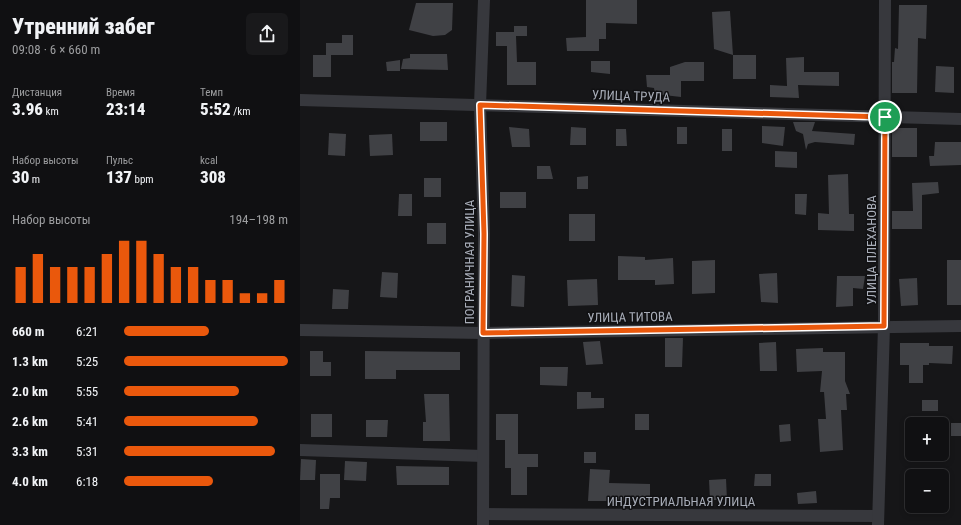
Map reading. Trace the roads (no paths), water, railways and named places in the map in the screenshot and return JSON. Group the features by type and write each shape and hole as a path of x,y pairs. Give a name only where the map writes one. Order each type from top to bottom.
{"street":[{"name":"ПОГРАНИЧНАЯ УЛИЦА","path":"484,0 480,105 484,234 484,520"},
{"name":"УЛИЦА ПЛЕХАНОВА","path":"878,520 884,326 885,0"},
{"name":"УЛИЦА ТРУДА","path":"300,100 961,119"},
{"name":"УЛИЦА ТИТОВА","path":"300,330 483,333 961,326"},
{"path":"300,450 483,456"},
{"name":"ИНДУСТРИАЛЬНАЯ УЛИЦА","path":"484,520 878,520"}]}
